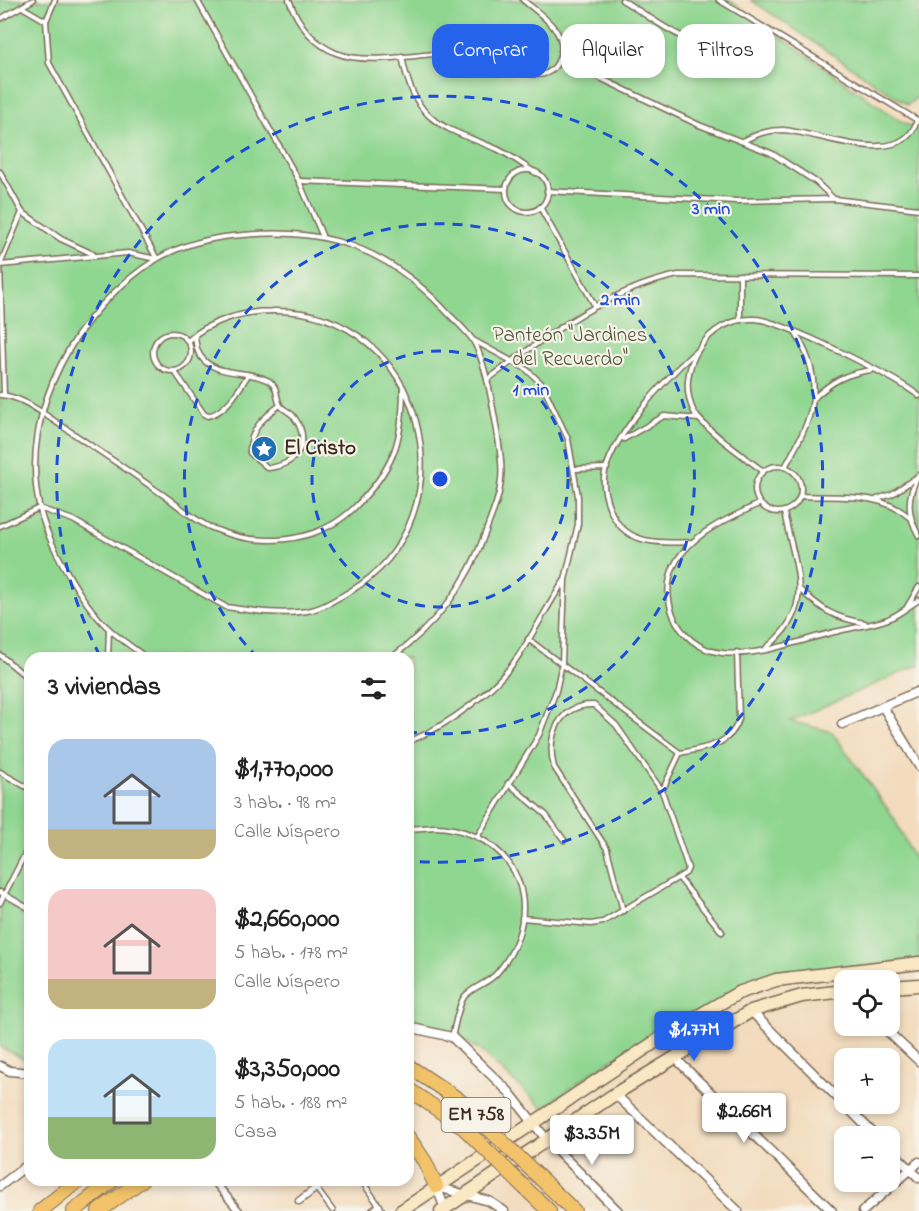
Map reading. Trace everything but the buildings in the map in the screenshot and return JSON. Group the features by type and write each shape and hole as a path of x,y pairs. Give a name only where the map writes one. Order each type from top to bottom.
{"highway":[{"name":"EM 758","path":"414,1070 459,1100 574,1211"},
{"name":"EM 758","path":"414,1093 451,1117 549,1211"},
{"path":"414,1146 425,1162 436,1186"},
{"path":"40,1211 71,1186"},
{"path":"74,1211 105,1186"},
{"path":"99,1211 134,1186"}],"main road":[{"path":"401,1211 666,1034 724,1000 776,980 919,963"},
{"path":"900,987 919,986"},
{"path":"444,1210 615,1094 751,1011 802,996 834,992"}],"street":[{"path":"842,724 919,691"},
{"path":"883,707 919,766"},
{"path":"751,1011 866,1126"},
{"path":"414,1028 452,1037 535,1121 548,1140 618,1211"},
{"path":"893,1036 919,1061"},
{"path":"674,1057 832,1211"},
{"path":"0,1066 10,1071 24,1072"},
{"path":"615,1094 738,1211"},
{"path":"900,1159 919,1178"},
{"path":"862,1211 919,1162"},
{"path":"0,1186 24,1168"},
{"path":"218,1186 239,1211"},
{"path":"436,1186 489,1201 504,1211"},
{"path":"436,1186 444,1210"},
{"path":"299,1201 316,1188"},
{"path":"373,1211 381,1209"}],"lane":[{"path":"0,19 33,0"},
{"path":"55,0 46,21 49,63 157,260"},
{"path":"197,0 212,22 299,181 322,236"},
{"path":"289,0 309,36 330,50 357,57 454,53 474,55 529,76 544,74 554,69 560,59 562,48 553,26 523,0"},
{"path":"622,0 677,33"},
{"path":"718,0 756,24"},
{"path":"22,7 46,21"},
{"path":"743,141 765,131 784,130 874,147 893,145 909,136 918,120 775,36"},
{"path":"402,56 406,82 431,119 442,128 499,150 536,173 543,178 547,190 540,207 527,212 519,210 509,202 506,189 512,176 518,172 536,173"},
{"path":"560,59 699,126 743,141 780,159 816,182 834,199"},
{"path":"0,172 22,212 61,240 94,255"},
{"path":"299,181 506,189"},
{"path":"547,190 736,201 834,199 919,209"},
{"path":"540,207 595,306"},
{"path":"22,212 0,265 2,395 42,413 210,527 239,536 286,540 325,528 344,518 381,479 394,455 403,422 403,384"},
{"path":"139,652 110,629 92,610 66,569 39,508 36,473 42,413 59,367 73,342 109,300 157,260 199,242 228,236 296,233 322,236 365,249 421,285 473,340 513,361 542,384 568,439 575,469 578,524 565,580 561,663 556,691 538,735 477,837"},
{"path":"0,265 128,253 157,260"},
{"path":"740,320 741,274"},
{"path":"487,380 595,306 654,280 678,275 741,274 919,276"},
{"path":"0,526 39,508 73,520 226,607 261,611 313,610 361,585 382,568 397,549 407,528 420,488 421,459 419,435 403,384 381,354 362,338 339,325 287,310 261,311 235,316 195,334 189,340"},
{"path":"693,542 662,543 638,540 622,530 612,515 605,496 604,477 621,441 647,401 717,330 740,320 755,319 794,332 874,370 919,396"},
{"path":"170,332 180,334 189,340 192,353 186,366 174,372 164,370 156,364 152,354 154,344 161,336 170,332"},
{"path":"785,467 805,430 816,383 811,366 794,332"},
{"path":"195,334 196,348 200,356 209,364 267,380 276,387 280,405 294,417 302,437 301,449 293,460 282,467 268,468 250,453 249,441 257,424 280,405"},
{"path":"398,652 432,624 460,588 477,557 496,504 501,478 500,448 487,380 473,340"},
{"path":"695,352 689,388 693,410 699,419 763,471"},
{"path":"813,399 843,375 874,370"},
{"path":"174,372 204,414 208,416 218,412 234,396 248,375"},
{"path":"621,441 650,422 664,416 699,419"},
{"path":"771,467 785,467 798,476 801,496 793,508 784,512 769,511 759,504 755,497 755,484 763,471 771,467"},
{"path":"575,469 607,468"},
{"path":"876,499 892,495 918,476"},
{"path":"910,518 910,496 918,476"},
{"path":"801,496 876,499 892,504 910,518 919,536"},
{"path":"759,504 707,530 681,554 668,586 669,603 673,617 688,639 722,653 764,649 887,620 919,600"},
{"path":"764,649 783,634 799,605 799,588 784,512"},
{"path":"414,738 468,707 518,657 565,580"},
{"path":"906,608 919,587"},
{"path":"799,588 826,613 843,620 868,624"},
{"path":"108,652 110,629"},
{"path":"528,639 680,753"},
{"path":"680,753 719,743 736,729 739,719 737,652"},
{"path":"0,655 24,675"},
{"path":"522,918 591,924 603,922 623,911 645,896 679,878 686,873 688,868 662,791 616,725 594,705 581,705 561,718 552,738 550,752 554,767 607,849 623,911"},
{"path":"662,791 680,753"},
{"path":"0,772 24,786"},
{"path":"508,783 546,815 564,840"},
{"path":"414,829 437,827 477,837 500,851 510,863 523,889 522,918 512,953 496,976 464,998 452,1037"},
{"path":"0,903 6,896 24,857"},
{"path":"679,878 722,932"},
{"path":"0,892 24,906"},
{"path":"365,1186 381,1209"},
{"path":"316,1188 333,1211"}],"green space":[{"name":"Panteón \"Jardines del Recuerdo\"","path":"0,0 729,0 763,24 677,24 677,78 775,78 775,33 900,121 919,130 919,205 915,214 919,216 919,665 790,721 832,732 894,818 919,869 919,960 775,978 664,1030 601,1066 543,1108 478,1049 458,1037 414,1019 414,652 24,652 24,1059 0,1047"},
{"path":"751,0 919,0 919,95 908,105"}],"place":[{"name":"El Cristo","path":"264,449"}]}
